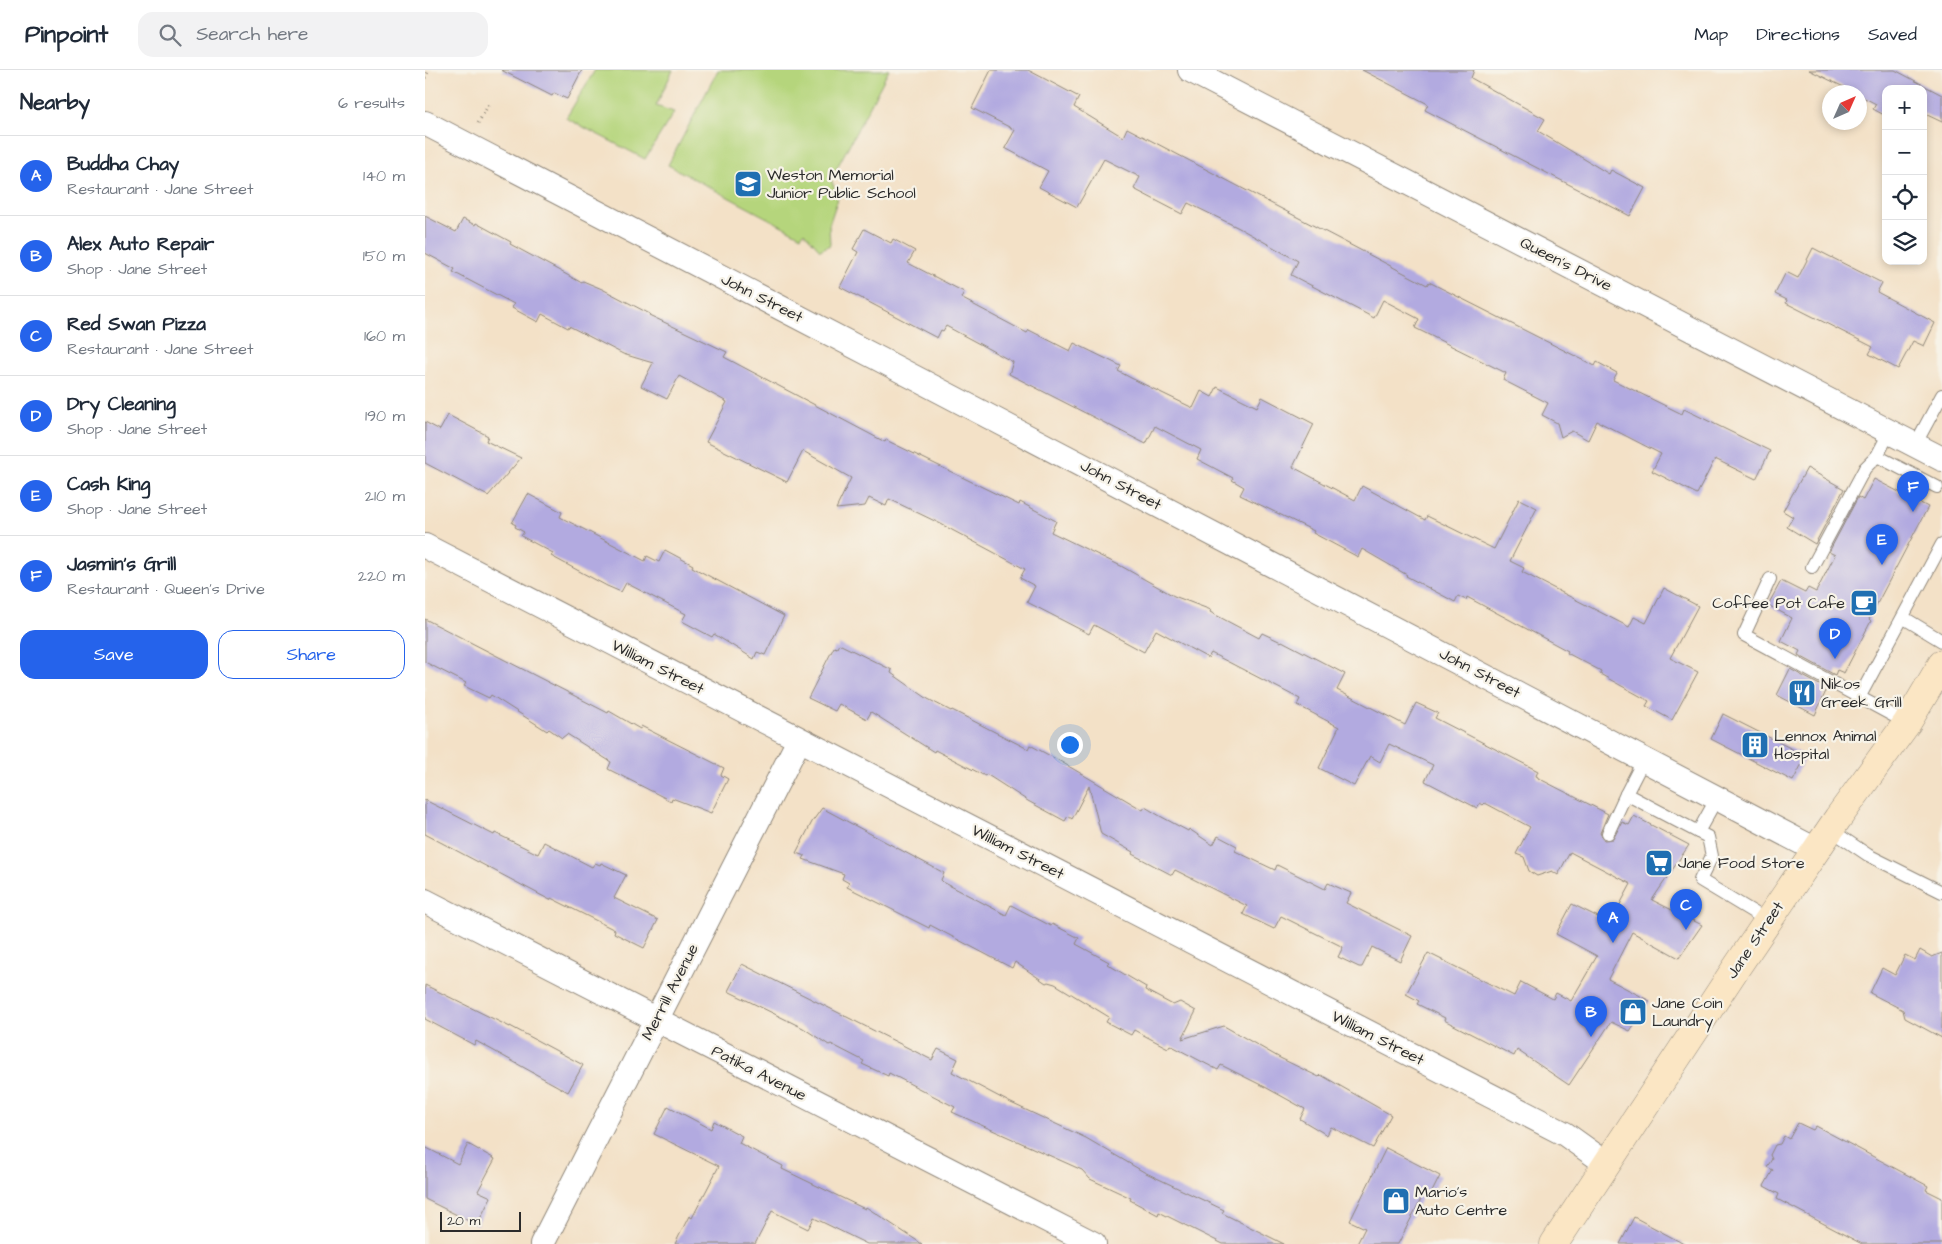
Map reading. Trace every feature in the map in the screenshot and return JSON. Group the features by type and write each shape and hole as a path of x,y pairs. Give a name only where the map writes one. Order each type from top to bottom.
{"main road":[{"name":"Jane Street","path":"1555,1244 1768,921 1823,840 1907,723 1942,664"}],"street":[{"name":"Queen's Drive","path":"1190,70 1942,459"},
{"name":"John Street","path":"425,123 1717,798 1823,840"},
{"name":"William Street","path":"425,546 1565,1134 1607,1164"},
{"name":"Merrill Avenue","path":"542,1244 799,740"},
{"name":"Patika Avenue","path":"425,901 1094,1244"}],"lane":[{"path":"1915,445 1942,395"},
{"path":"1812,567 1865,468 1877,456 1890,431"},
{"path":"1877,456 1940,485"},
{"path":"1860,696 1904,618 1942,544"},
{"path":"1770,580 1744,635 1907,723"},
{"path":"1904,618 1942,641"},
{"path":"1608,833 1645,759"},
{"path":"1627,794 1708,837 1712,856 1700,880 1768,921"},
{"path":"1698,832 1717,798"},
{"path":"1823,840 1868,855 1942,892"}],"path":[{"path":"425,78 429,70"},
{"path":"477,126 489,104"}],"green space":[{"path":"595,70 673,70 656,106 674,112 645,159 566,118"},
{"path":"718,70 889,70 831,179 838,198 829,225 830,245 820,250 804,232 801,236 668,165"}],"building":[{"path":"501,70 582,70 567,99 554,93 552,96"},
{"path":"991,70 1028,70 1079,97 1074,107 1123,137 1127,128 1427,285 1429,282 1595,366 1597,362 1617,373 1613,380 1682,414 1684,409 1770,451 1756,479 1715,459 1697,494 1652,471 1661,454 1597,421 1588,440 1572,431 1561,437 1557,423 1542,415 1548,403 1503,380 1506,373 1415,328 1419,319 1383,300 1374,318 1291,275 1298,261 1239,228 1188,203 1182,214 1134,189 1140,177 1104,159 1077,207 1039,187 1048,171 1005,148 1015,130 972,108"},
{"path":"1362,70 1474,70 1471,78 1545,119 1538,131 1609,174 1611,170 1645,188 1630,216 1425,110 1428,104"},
{"path":"1809,70 1895,70 1923,85 1882,85 1882,114 1873,109 1876,104 1867,99 1867,85 1840,85"},
{"path":"1927,87 1942,95 1942,122 1927,115"},
{"path":"425,216 456,232 463,219 475,225 476,223 511,242 510,244 582,283 583,281 602,289 649,315 727,352 724,357 885,442 886,440 1019,505 1020,502 1056,521 1051,532 1121,566 1174,596 1211,610 1210,612 1259,638 1262,633 1282,641 1345,674 1337,690 1405,725 1416,703 1438,713 1435,718 1538,771 1536,776 1538,778 1608,814 1600,833 1604,840 1613,839 1622,822 1629,825 1634,816 1689,845 1652,900 1702,925 1679,958 1632,932 1608,979 1650,1001 1630,1031 1611,1022 1569,1085 1517,1050 1514,1056 1444,1020 1445,1018 1417,1004 1419,1001 1406,994 1428,953 1514,996 1521,982 1553,999 1556,993 1571,1001 1597,956 1556,934 1572,904 1610,923 1631,884 1570,852 1558,875 1552,871 1537,876 1529,871 1524,857 1516,854 1530,827 1485,803 1483,805 1480,803 1477,808 1425,781 1433,765 1389,744 1380,762 1370,756 1354,786 1319,768 1339,727 1297,705 1300,699 1211,653 1208,658 1156,630 1144,652 1094,625 1089,634 1027,602 1035,586 1020,578 1025,569 939,523 889,499 886,506 869,498 865,506 836,509 851,478 803,451 787,482 706,442 727,402 679,376 667,399 641,386 653,363 623,354 542,314 538,322 512,308 514,304 453,272 455,269 425,253"},
{"path":"864,229 891,243 893,239 915,251 908,263 964,292 961,298 1027,333 1029,330 1070,351 1074,343 1121,366 1118,371 1193,408 1201,391 1212,397 1217,387 1257,407 1262,397 1314,424 1293,467 1355,500 1362,486 1425,520 1427,516 1494,549 1519,499 1537,508 1510,561 1524,568 1522,572 1629,627 1634,617 1646,623 1664,588 1698,606 1670,658 1698,672 1672,720 1646,706 1649,701 1600,674 1601,671 1567,653 1568,651 1467,597 1466,600 1458,596 1455,602 1406,576 1362,549 1358,557 1313,533 1314,531 1240,495 1244,487 1232,480 1233,478 1197,459 1201,450 1155,426 1146,444 1009,374 1013,362 946,326 943,331 941,330 937,338 840,287 858,252 853,249"},
{"path":"1813,248 1882,283 1877,292 1935,323 1924,346 1913,341 1898,369 1869,354 1873,347 1786,303 1787,300 1775,294 1786,272 1798,278"},
{"path":"448,415 488,436 486,441 521,458 488,496 425,463 425,422 440,430"},
{"path":"1807,468 1844,489 1815,544 1787,527 1793,517 1783,511"},
{"path":"1874,479 1928,507 1869,619 1871,621 1844,673 1837,670 1835,675 1798,655 1800,651 1781,641 1792,618 1768,605 1781,581 1805,593 1808,588 1816,592 1835,555 1829,552 1858,497 1863,500"},
{"path":"528,494 562,512 560,517 645,561 647,556 659,562 665,550 693,565 692,567 784,616 765,655 757,652 754,659 714,634 712,637 682,621 686,614 626,583 621,592 607,586 551,556 553,553 521,536 524,532 512,523"},
{"path":"425,619 608,713 609,711 640,729 641,726 724,768 721,775 728,779 711,813 672,798 671,801 608,769 611,762 567,734 562,738 549,729 547,731 491,695 489,698 464,686 466,683 425,662"},
{"path":"839,644 892,670 891,673 928,699 1028,749 1030,745 1143,810 1145,807 1188,831 1189,829 1213,845 1218,836 1237,846 1235,851 1275,870 1277,865 1325,889 1328,883 1351,893 1346,903 1412,936 1400,961 1372,947 1362,967 1359,967 1338,957 1343,947 1281,916 1274,929 1243,914 1247,906 1175,870 1172,875 1132,854 1133,852 1101,834 1089,786 1072,819 1068,816 1065,821 1028,801 986,774 985,776 935,750 934,752 871,712 867,719 839,704 835,711 808,698 834,647 837,648"},
{"name":"Nikos Greek Grill","path":"1790,669 1827,689 1815,715 1777,695"},
{"name":"Lennox Animal Hospital","path":"1723,714 1806,756 1793,781 1711,739"},
{"path":"425,800 494,835 495,833 538,854 544,842 592,867 595,863 600,865 601,863 626,875 614,898 658,920 644,948 614,933 615,930 551,898 550,900 425,834"},
{"path":"822,808 944,873 941,880 943,882 1006,915 1011,905 1079,938 1076,944 1109,962 1107,964 1146,987 1145,990 1173,1005 1180,1002 1196,1011 1182,1039 1224,1026 1280,1058 1319,1077 1321,1075 1391,1115 1373,1148 1331,1127 1327,1135 1300,1119 1305,1109 1265,1087 1221,1065 1218,1070 1170,1045 1168,1048 1134,1030 1131,1035 1106,1022 1109,1017 1055,984 1046,983 1015,962 1012,968 930,925 929,928 847,887 849,883 842,879 844,874 803,859 805,856 796,853 812,822"},
{"path":"1920,950 1932,957 1942,953 1942,1038 1905,1018 1903,1010 1870,993 1882,968 1895,975 1905,955 1915,960"},
{"path":"742,964 932,1060 938,1049 958,1059 952,1072 1011,1103 1086,1138 1144,1172 1224,1210 1222,1213 1284,1244 1223,1244 1159,1212 1158,1215 1130,1200 1131,1198 1090,1179 1082,1170 952,1112 955,1107 889,1073 888,1076 862,1064 864,1061 831,1044 829,1045 803,1028 728,991"},
{"path":"425,985 510,1026 583,1065 568,1092 476,1041 474,1045 425,1019"},
{"path":"668,1106 711,1129 714,1121 742,1136 739,1143 783,1166 782,1169 865,1209 866,1207 922,1244 867,1244 814,1218 808,1229 772,1211 755,1244 675,1244 689,1216 692,1218 719,1166 654,1134"},
{"path":"1798,1123 1813,1130 1816,1126 1928,1186 1926,1190 1942,1198 1942,1244 1862,1244 1777,1199 1779,1194 1764,1186 1773,1170 1767,1167 1772,1159 1770,1155 1775,1145 1780,1144 1784,1136 1789,1139"},
{"path":"468,1144 495,1159 478,1191 491,1197 477,1225 425,1199 425,1147 458,1164"},
{"path":"1386,1148 1440,1176 1429,1198 1423,1195 1398,1244 1357,1244 1365,1228 1350,1221"},
{"path":"1634,1217 1684,1244 1620,1244"}],"place":[{"name":"Weston Memorial Junior Public School","path":"748,184"},
{"name":"Jasmin's Grill","path":"1913,512"},
{"name":"Cash King","path":"1882,565"},
{"name":"Coffee Pot Cafe","path":"1864,603"},
{"name":"Dry Cleaning","path":"1835,659"},
{"name":"Nikos Greek Grill","path":"1802,693"},
{"name":"Lennox Animal Hospital","path":"1755,745"},
{"name":"Jane Food Store","path":"1659,863"},
{"name":"Red Swan Pizza","path":"1686,930"},
{"name":"Buddha Chay","path":"1613,943"},
{"name":"Jane Coin Laundry","path":"1633,1012"},
{"name":"Alex Auto Repair","path":"1591,1037"},
{"name":"Mario's Auto Centre","path":"1396,1201"}]}
